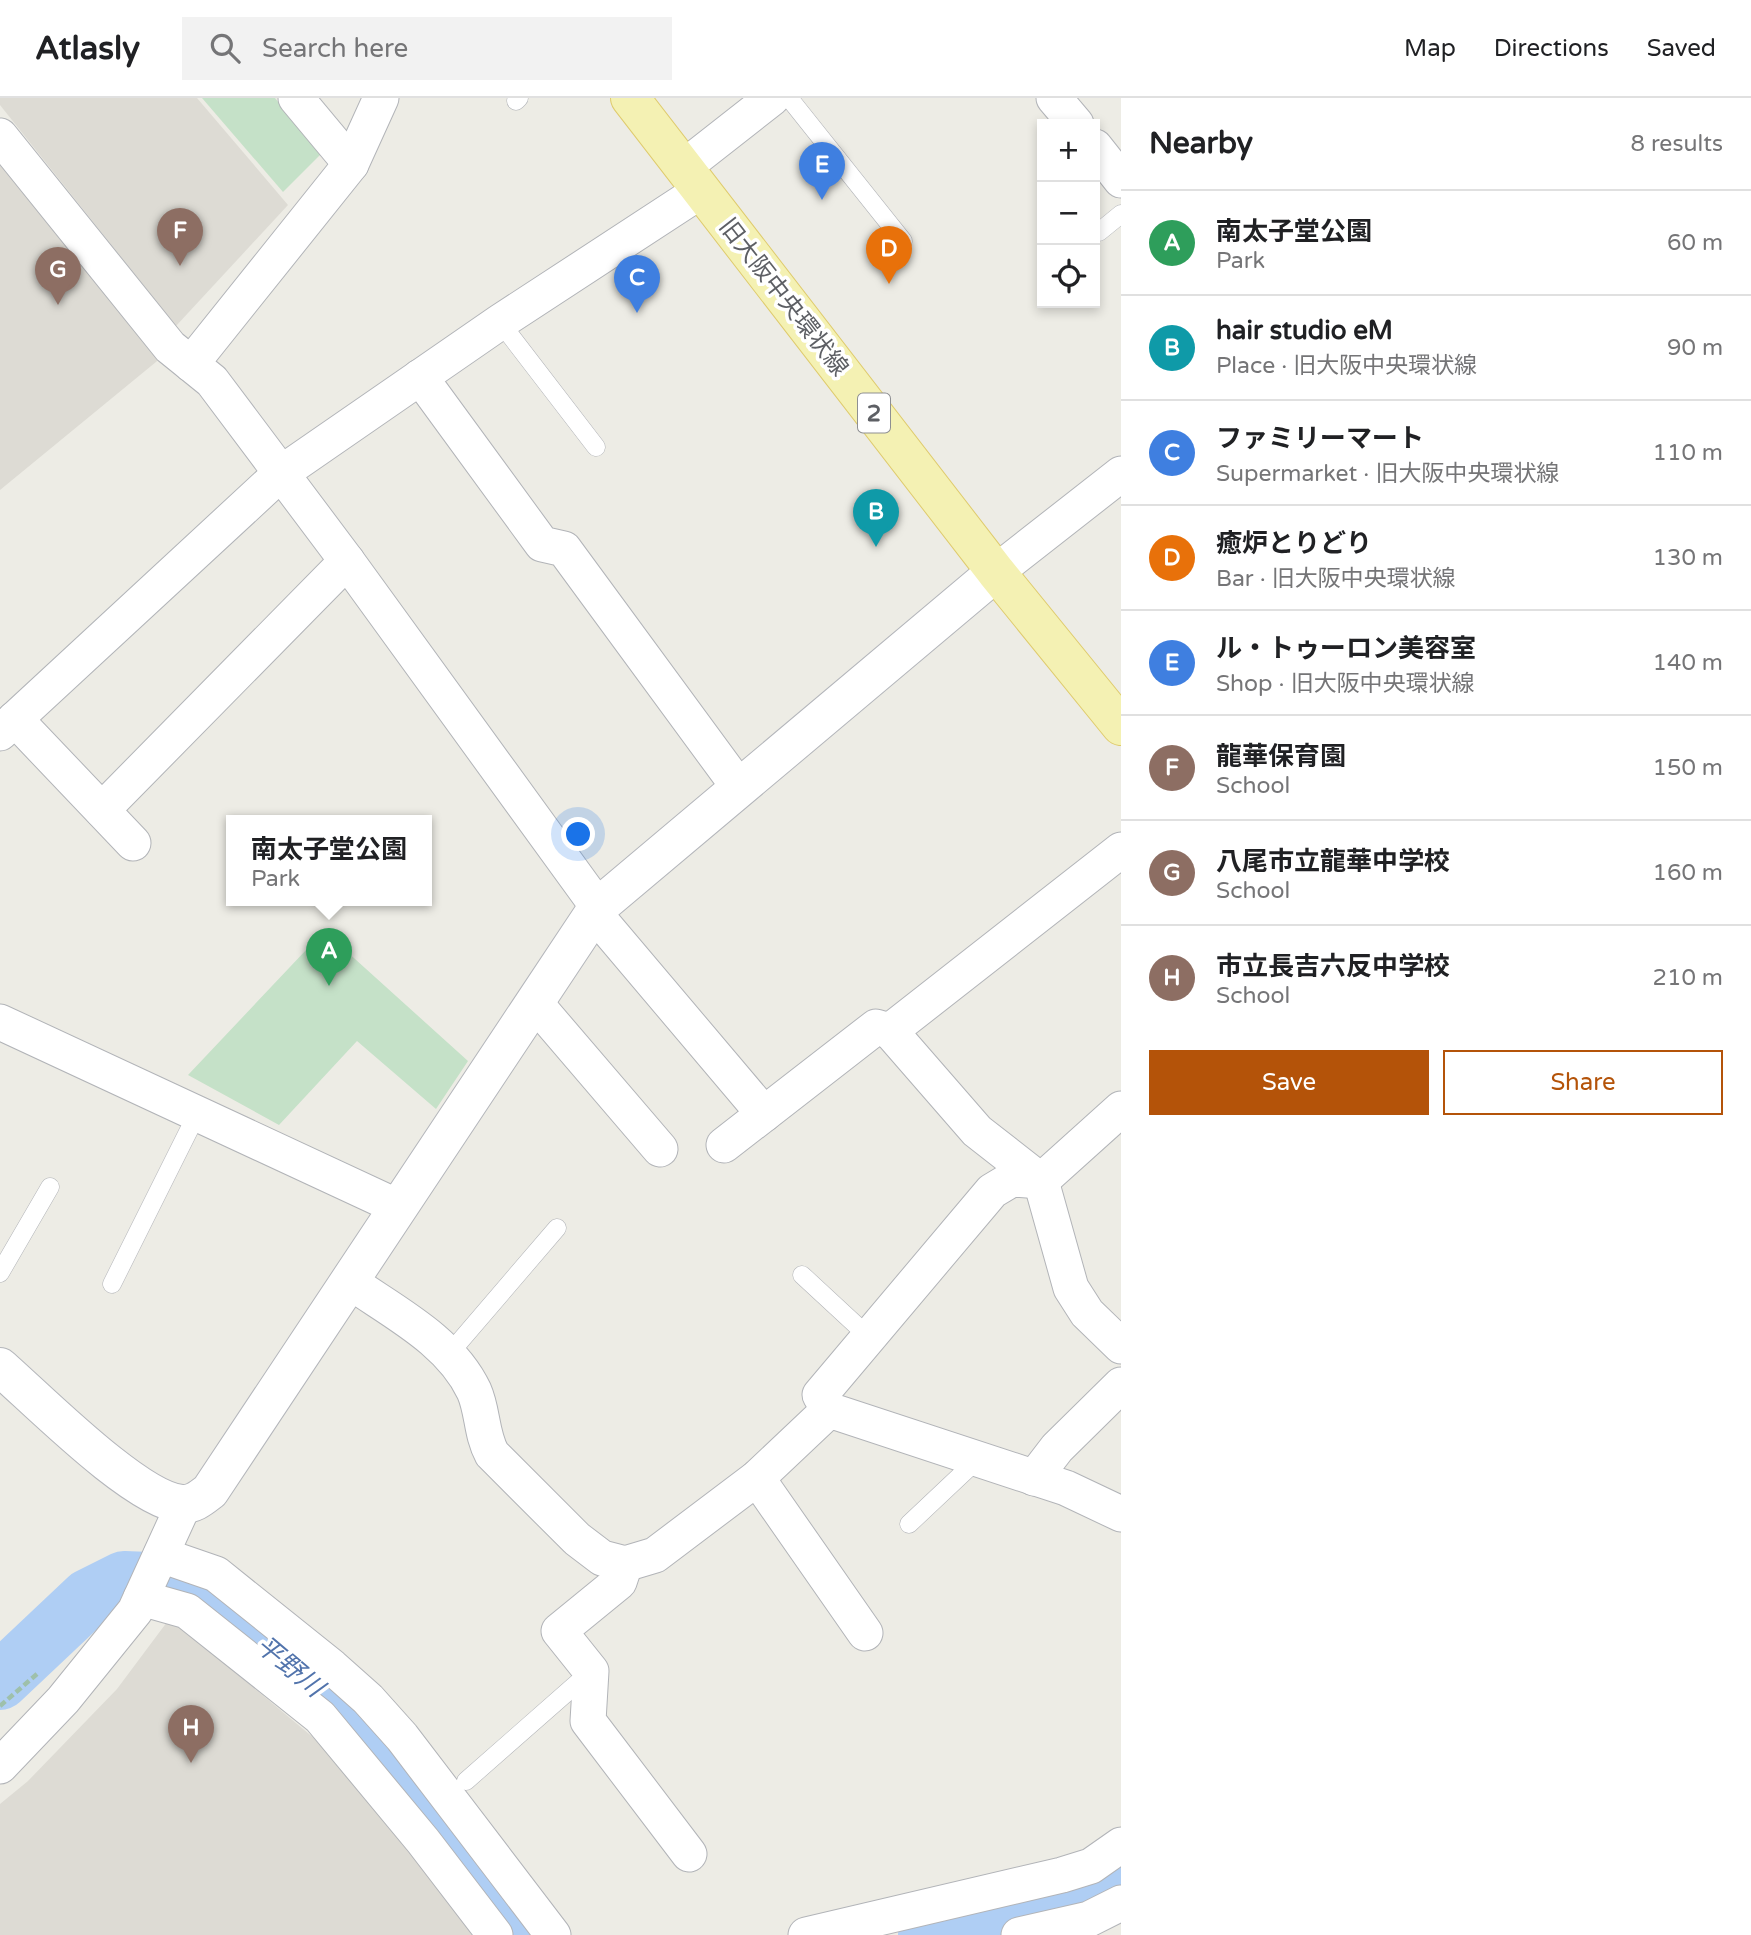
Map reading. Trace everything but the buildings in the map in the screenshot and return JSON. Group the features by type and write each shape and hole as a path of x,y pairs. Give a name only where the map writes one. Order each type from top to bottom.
{"main road":[{"name":"旧大阪中央環状線","path":"630,98 996,572 1121,726"}],"street":[{"path":"296,98 351,164"},
{"path":"191,364 351,164 381,98"},
{"path":"133,843 102,810 8,726 280,474 500,321 693,179 772,98"},
{"path":"1055,98 1072,119"},
{"path":"0,136 170,347 212,381 347,561 596,910 764,1114"},
{"path":"1100,153 1121,180"},
{"path":"420,377 542,544 564,549 738,786"},
{"path":"0,1367 124,1475 155,1494 184,1504 198,1501 210,1491 596,910 738,786 996,572 1121,474"},
{"path":"102,810 347,561"},
{"path":"890,1031 1121,850"},
{"path":"535,1003 660,1149"},
{"path":"0,1022 398,1207"},
{"path":"724,1145 876,1027 890,1031 976,1131 1041,1181 1071,1288 1087,1313 1121,1346"},
{"path":"1121,1110 1041,1181 1012,1179 992,1191 820,1395 829,1410 1066,1488 1121,1514"},
{"path":"349,1281 440,1344 463,1371 475,1394 484,1439 492,1454 577,1539 602,1558 625,1563 654,1555 757,1478 829,1410"},
{"path":"1034,1478 1057,1448 1121,1385"},
{"path":"757,1478 865,1633"},
{"path":"0,1766 63,1700 141,1598 184,1504"},
{"path":"161,1555 216,1574 368,1699 402,1737 553,1935"},
{"path":"625,1563 619,1582 559,1631 591,1671 589,1721 689,1854"},
{"path":"141,1598 187,1611 320,1717 424,1841 495,1935"},
{"path":"806,1935 1062,1875 1091,1866 1121,1845"},
{"path":"1019,1935 1089,1919 1120,1906"}],"lane":[{"path":"789,98 904,242"},
{"path":"1100,231 1121,214"},
{"path":"500,321 596,447"},
{"path":"113,1284 197,1114"},
{"path":"0,1273 50,1187"},
{"path":"449,1354 556,1228"},
{"path":"802,1275 869,1337"},
{"path":"909,1524 978,1459"},
{"path":"466,1781 591,1671"}],"shaded area":[{"path":"0,98 197,98 288,205 176,326 0,105"},
{"path":"0,159 70,252 162,357 0,490"},
{"path":"170,1618 321,1744 465,1916 471,1935 0,1935 0,1804 28,1781 117,1689"}],"green space":[{"path":"202,98 275,98 321,154 283,192"},
{"path":"324,931 468,1061 436,1109 357,1041 279,1125 188,1075"}],"waterway":[{"name":"平野川","path":"0,1681 88,1598 124,1580 174,1582 203,1593 333,1701 376,1747 520,1935"},
{"name":"平野川","path":"927,1935 1028,1914 1077,1898 1121,1874"}],"place":[{"name":"ル・トゥーロン美容室","path":"822,200"},
{"name":"龍華保育園","path":"180,266"},
{"name":"癒炉とりどり","path":"889,284"},
{"name":"八尾市立龍華中学校","path":"58,305"},
{"name":"ファミリーマート","path":"637,313"},
{"name":"hair studio eM","path":"876,547"},
{"name":"南太子堂公園","path":"329,986"},
{"name":"市立長吉六反中学校","path":"191,1763"}]}
